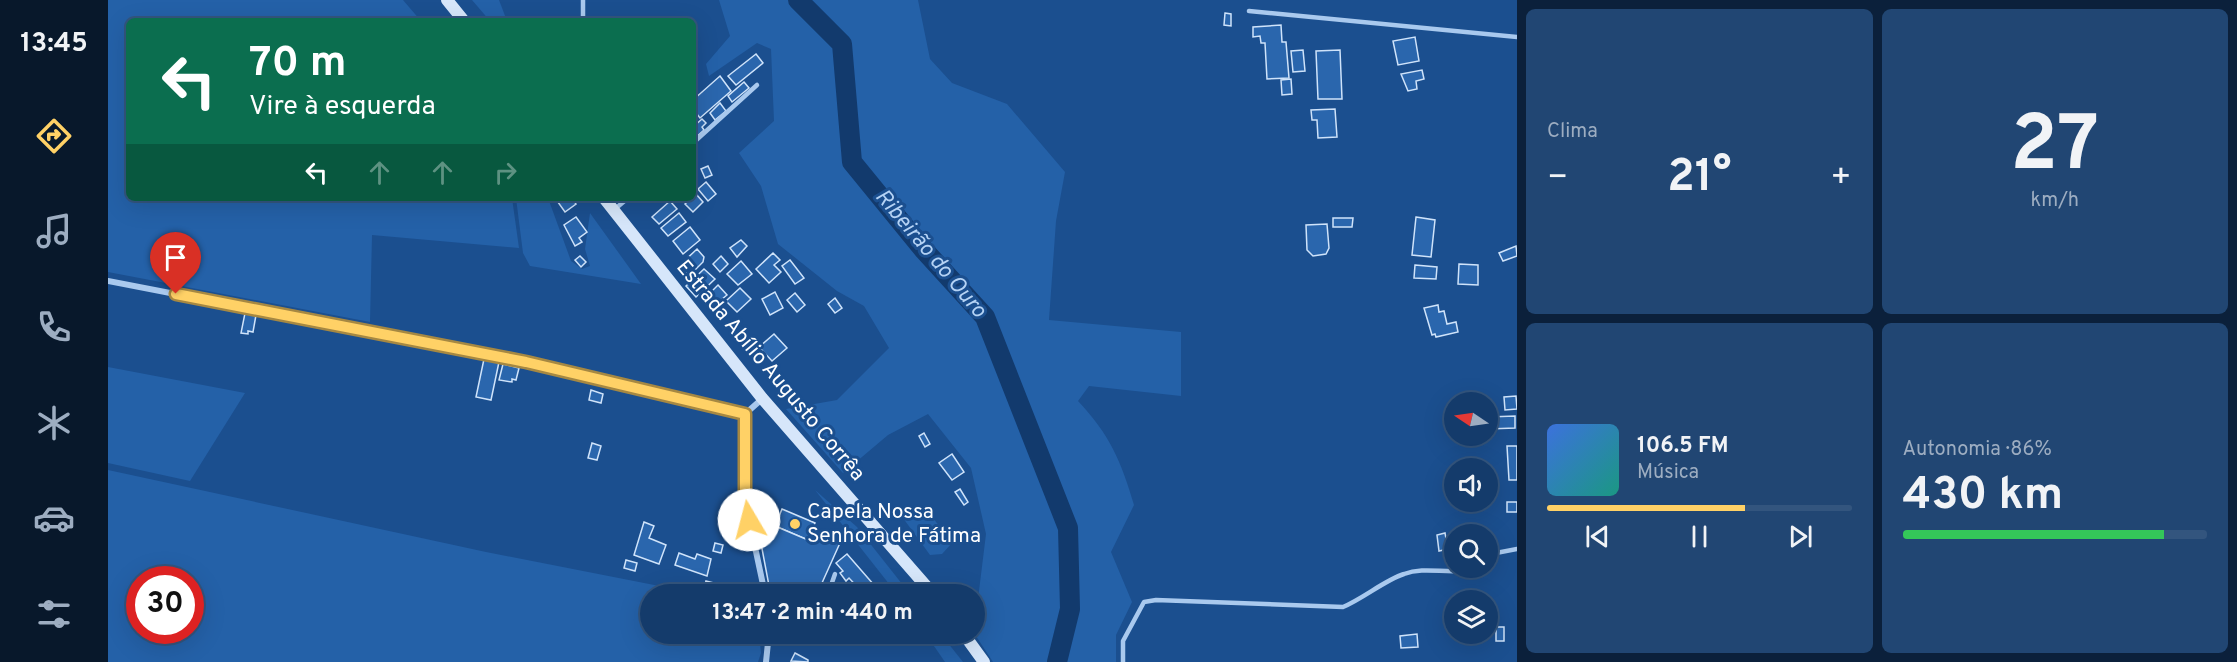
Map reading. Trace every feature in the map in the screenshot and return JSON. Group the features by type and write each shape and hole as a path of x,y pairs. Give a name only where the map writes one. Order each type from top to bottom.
{"main road":[{"path":"447,0 462,18"},
{"name":"Estrada Abílio Augusto Corrêa","path":"606,201 762,398 924,584"},
{"path":"971,644 984,662"}],"street":[{"path":"108,281 526,362 745,414"},
{"path":"762,398 745,414 745,500 763,584"},
{"path":"766,662 768,644"}],"lane":[{"path":"583,0 583,18"},
{"path":"1249,11 1517,37"},
{"path":"696,140 757,85"},
{"path":"613,210 624,201"},
{"path":"1498,553 1517,549"},
{"path":"1123,662 1123,641 1144,602 1156,600 1343,607 1364,598 1404,574 1430,570 1444,571"},
{"path":"832,584 835,574"}],"shaded area":[{"path":"108,0 403,0 418,18 126,18 126,201 512,201 519,248 372,235 370,322 108,272"},
{"path":"472,0 499,0 506,18 487,18"},
{"path":"719,0 918,0 930,59 952,83 1007,104 1065,172 1056,221 1049,320 1181,332 1181,396 1089,386 1078,401 1098,425 1113,449 1134,505 1111,552 1132,602 1116,635 1116,662 993,662 981,644 985,644 985,584 980,584 986,534 971,468 928,414 888,435 843,473 786,409 837,400 889,348 864,306 837,291 778,244 761,186 739,153 774,121 771,49 757,43 709,76 706,64 730,36"},
{"path":"516,201 549,201 571,261 582,269 590,266 585,249 590,213 641,284 530,266 523,253"},
{"path":"108,367 245,393 190,481 108,463"},
{"path":"108,470 486,552 649,584 640,584 640,644 760,644 761,653 758,662 108,662"},
{"path":"815,490 857,527 902,584 889,584"},
{"path":"921,510 927,510 952,543 942,554 930,555 903,518"},
{"path":"933,644 949,644 963,662 945,662"}],"building":[{"path":"1225,13 1231,14 1231,26 1224,25"},
{"path":"1281,25 1282,42 1286,42 1289,78 1267,79 1265,43 1261,43 1260,36 1253,37 1253,27"},
{"path":"1415,37 1419,61 1398,65 1393,41"},
{"path":"1303,50 1305,71 1293,72 1291,51"},
{"path":"1340,50 1342,99 1318,99 1316,51"},
{"path":"756,54 763,63 736,85 728,76"},
{"path":"1422,70 1424,79 1416,81 1417,89 1408,91 1401,74"},
{"path":"720,76 731,91 700,118 696,113 696,97"},
{"path":"1291,79 1292,94 1282,95 1281,80"},
{"path":"744,82 749,88 732,102 728,96"},
{"path":"720,103 726,111 715,120 710,113"},
{"path":"1335,109 1337,137 1318,138 1317,120 1312,120 1311,110"},
{"path":"702,119 706,123 702,127 704,130 696,137 696,124"},
{"path":"708,166 712,175 705,178 701,169"},
{"path":"706,182 716,194 708,201 698,189"},
{"path":"696,194 703,202 693,212 685,204 688,201 696,201"},
{"path":"557,201 574,201 576,204 565,212"},
{"path":"670,201 677,209 659,224 652,217"},
{"path":"679,213 686,222 668,236 661,228"},
{"path":"576,217 587,232 579,238 582,242 575,246 564,225"},
{"path":"1416,217 1435,220 1431,257 1412,255"},
{"path":"1333,218 1353,218 1352,227 1333,227"},
{"path":"1327,224 1329,248 1326,254 1313,256 1307,250 1306,225"},
{"path":"690,227 700,240 683,254 673,241"},
{"path":"741,240 747,246 737,257 730,248"},
{"path":"1516,246 1517,256 1503,261 1499,253"},
{"path":"697,249 704,257 703,262 689,276 680,265"},
{"path":"773,253 780,260 774,265 781,272 769,283 756,269"},
{"path":"580,256 586,262 581,267 575,260"},
{"path":"721,256 728,264 720,272 713,264"},
{"path":"790,260 804,278 795,284 782,266"},
{"path":"741,261 752,274 738,285 727,274"},
{"path":"1459,264 1478,265 1478,285 1458,284"},
{"path":"1415,265 1437,267 1436,279 1414,278"},
{"path":"704,269 715,279 696,297 686,286"},
{"path":"718,285 727,295 710,309 703,300"},
{"path":"740,288 751,299 737,312 726,301"},
{"path":"775,292 783,308 770,315 762,299"},
{"path":"795,293 805,305 797,312 787,300"},
{"path":"835,298 842,308 835,313 828,304"},
{"path":"1438,305 1439,312 1444,311 1447,324 1456,322 1458,332 1436,337 1435,334 1432,335 1424,308"},
{"path":"245,313 256,315 253,332 248,331 248,334 241,333"},
{"path":"774,334 787,348 772,361 759,347"},
{"path":"484,359 499,362 491,400 476,397"},
{"path":"503,364 519,368 516,380 512,379 512,382 499,380"},
{"path":"591,390 603,394 601,403 589,400"},
{"path":"1516,396 1517,409 1505,410 1504,397"},
{"path":"1515,416 1515,428 1498,429 1498,417"},
{"path":"924,433 930,444 925,447 919,436"},
{"path":"592,443 601,446 597,460 588,458"},
{"path":"1507,446 1517,446 1517,480 1509,480"},
{"path":"952,454 964,472 952,480 939,463"},
{"path":"960,489 968,502 964,505 955,492"},
{"path":"1507,502 1517,502 1517,512 1507,512"},
{"name":"Capela Nossa Senhora de Fátima","path":"782,509 815,523 808,540 775,526"},
{"path":"644,522 654,526 649,538 666,545 659,564 634,555"},
{"path":"775,526 808,540 812,531 840,543 822,584 769,584 760,538 769,541"},
{"path":"1444,533 1444,550 1439,551 1437,535"},
{"path":"715,543 723,545 721,553 713,551"},
{"path":"679,553 695,559 697,554 711,559 707,576 675,565"},
{"path":"847,554 873,584 855,584 849,578 846,581 840,573 843,571 836,563"},
{"path":"626,560 637,563 635,571 624,568"},
{"path":"1498,627 1504,627 1504,641 1498,641"},
{"path":"1417,634 1418,647 1401,648 1400,636"},
{"path":"795,653 808,660 808,662 791,661"}],"waterway":[{"name":"Ribeirão do Ouro","path":"798,0 842,44 852,162 923,249 985,317 1068,528 1070,609 1057,662"}],"place":[{"name":"Capela Nossa Senhora de Fátima","path":"795,524"}],"route":[{"path":"176,294 526,362 745,414 745,500 749,520"}]}
